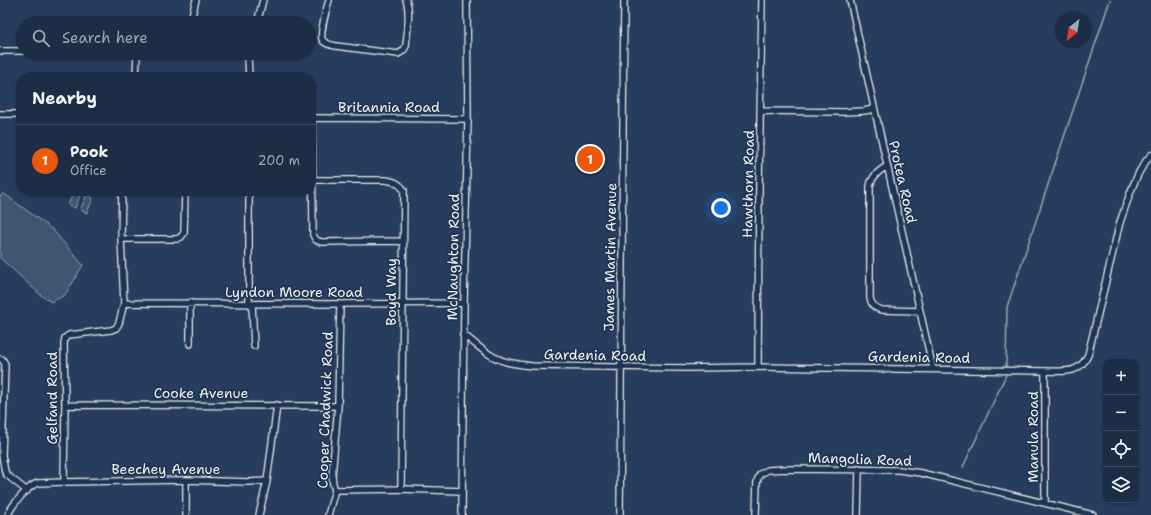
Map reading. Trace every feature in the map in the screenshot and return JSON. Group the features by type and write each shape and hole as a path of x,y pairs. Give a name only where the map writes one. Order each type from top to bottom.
{"street":[{"path":"192,16 196,0"},
{"path":"259,16 263,0"},
{"path":"329,0 322,33 322,39 327,44 398,54 403,51 406,46 408,10 406,0"},
{"name":"McNaughton Road","path":"462,515 463,334 468,119 467,0"},
{"name":"James Martin Avenue","path":"620,515 624,0"},
{"name":"Hawthorn Road","path":"758,367 762,0"},
{"name":"Protea Road","path":"850,0 933,369"},
{"path":"0,51 16,51"},
{"path":"136,72 137,60"},
{"path":"248,60 249,72"},
{"path":"761,111 844,112 874,109"},
{"path":"0,114 16,114"},
{"name":"Britannia Road","path":"316,118 468,119"},
{"name":"Gardenia Road","path":"463,334 482,350 497,359 532,366 688,368 758,367 798,369 1045,371 1075,370 1085,361 1092,339 1120,222 1126,203 1140,170 1151,155"},
{"path":"887,166 877,173 870,186 870,298 873,306 882,310 920,311"},
{"name":"Boyd Way","path":"316,180 394,181 400,184 404,190 401,489"},
{"name":"Gelfand Road","path":"64,482 65,338 69,335 111,330 116,328 120,323 124,303 121,239 122,196"},
{"path":"121,239 177,239 181,237 184,233 185,196"},
{"path":"249,196 250,304 254,346"},
{"path":"313,196 313,235 316,240 321,242 403,241"},
{"name":"Lyndon Moore Road","path":"124,303 464,303"},
{"path":"190,303 190,344"},
{"name":"Cooper Chadwick Road","path":"328,515 335,490 332,476 338,406 340,304"},
{"path":"0,359 5,364 1,455 3,467 7,475 27,491 12,507 8,515"},
{"name":"Manula Road","path":"1045,371 1045,502"},
{"name":"Cooke Avenue","path":"65,405 338,406"},
{"path":"259,515 267,481 277,405"},
{"name":"Mangolia Road","path":"756,515 757,481 760,474 763,472 774,469 859,469 899,470 921,473 1045,502 1093,515"},
{"path":"858,515 859,469"},
{"path":"186,480 186,515"},
{"name":"Beechey Avenue","path":"27,491 35,484 64,482 186,480 249,482 267,481"},
{"path":"335,490 462,490"}],"shaded area":[{"path":"3,193 52,229 83,265 65,295 51,302 42,296 0,258 0,197"},
{"path":"72,196 80,196 75,208 68,205"},
{"path":"87,196 93,198 87,213 80,210"}],"waterway":[{"path":"1006,367 1007,307 1110,0"},
{"path":"963,467 1006,375"}],"place":[{"name":"Pook","path":"590,159"}]}
